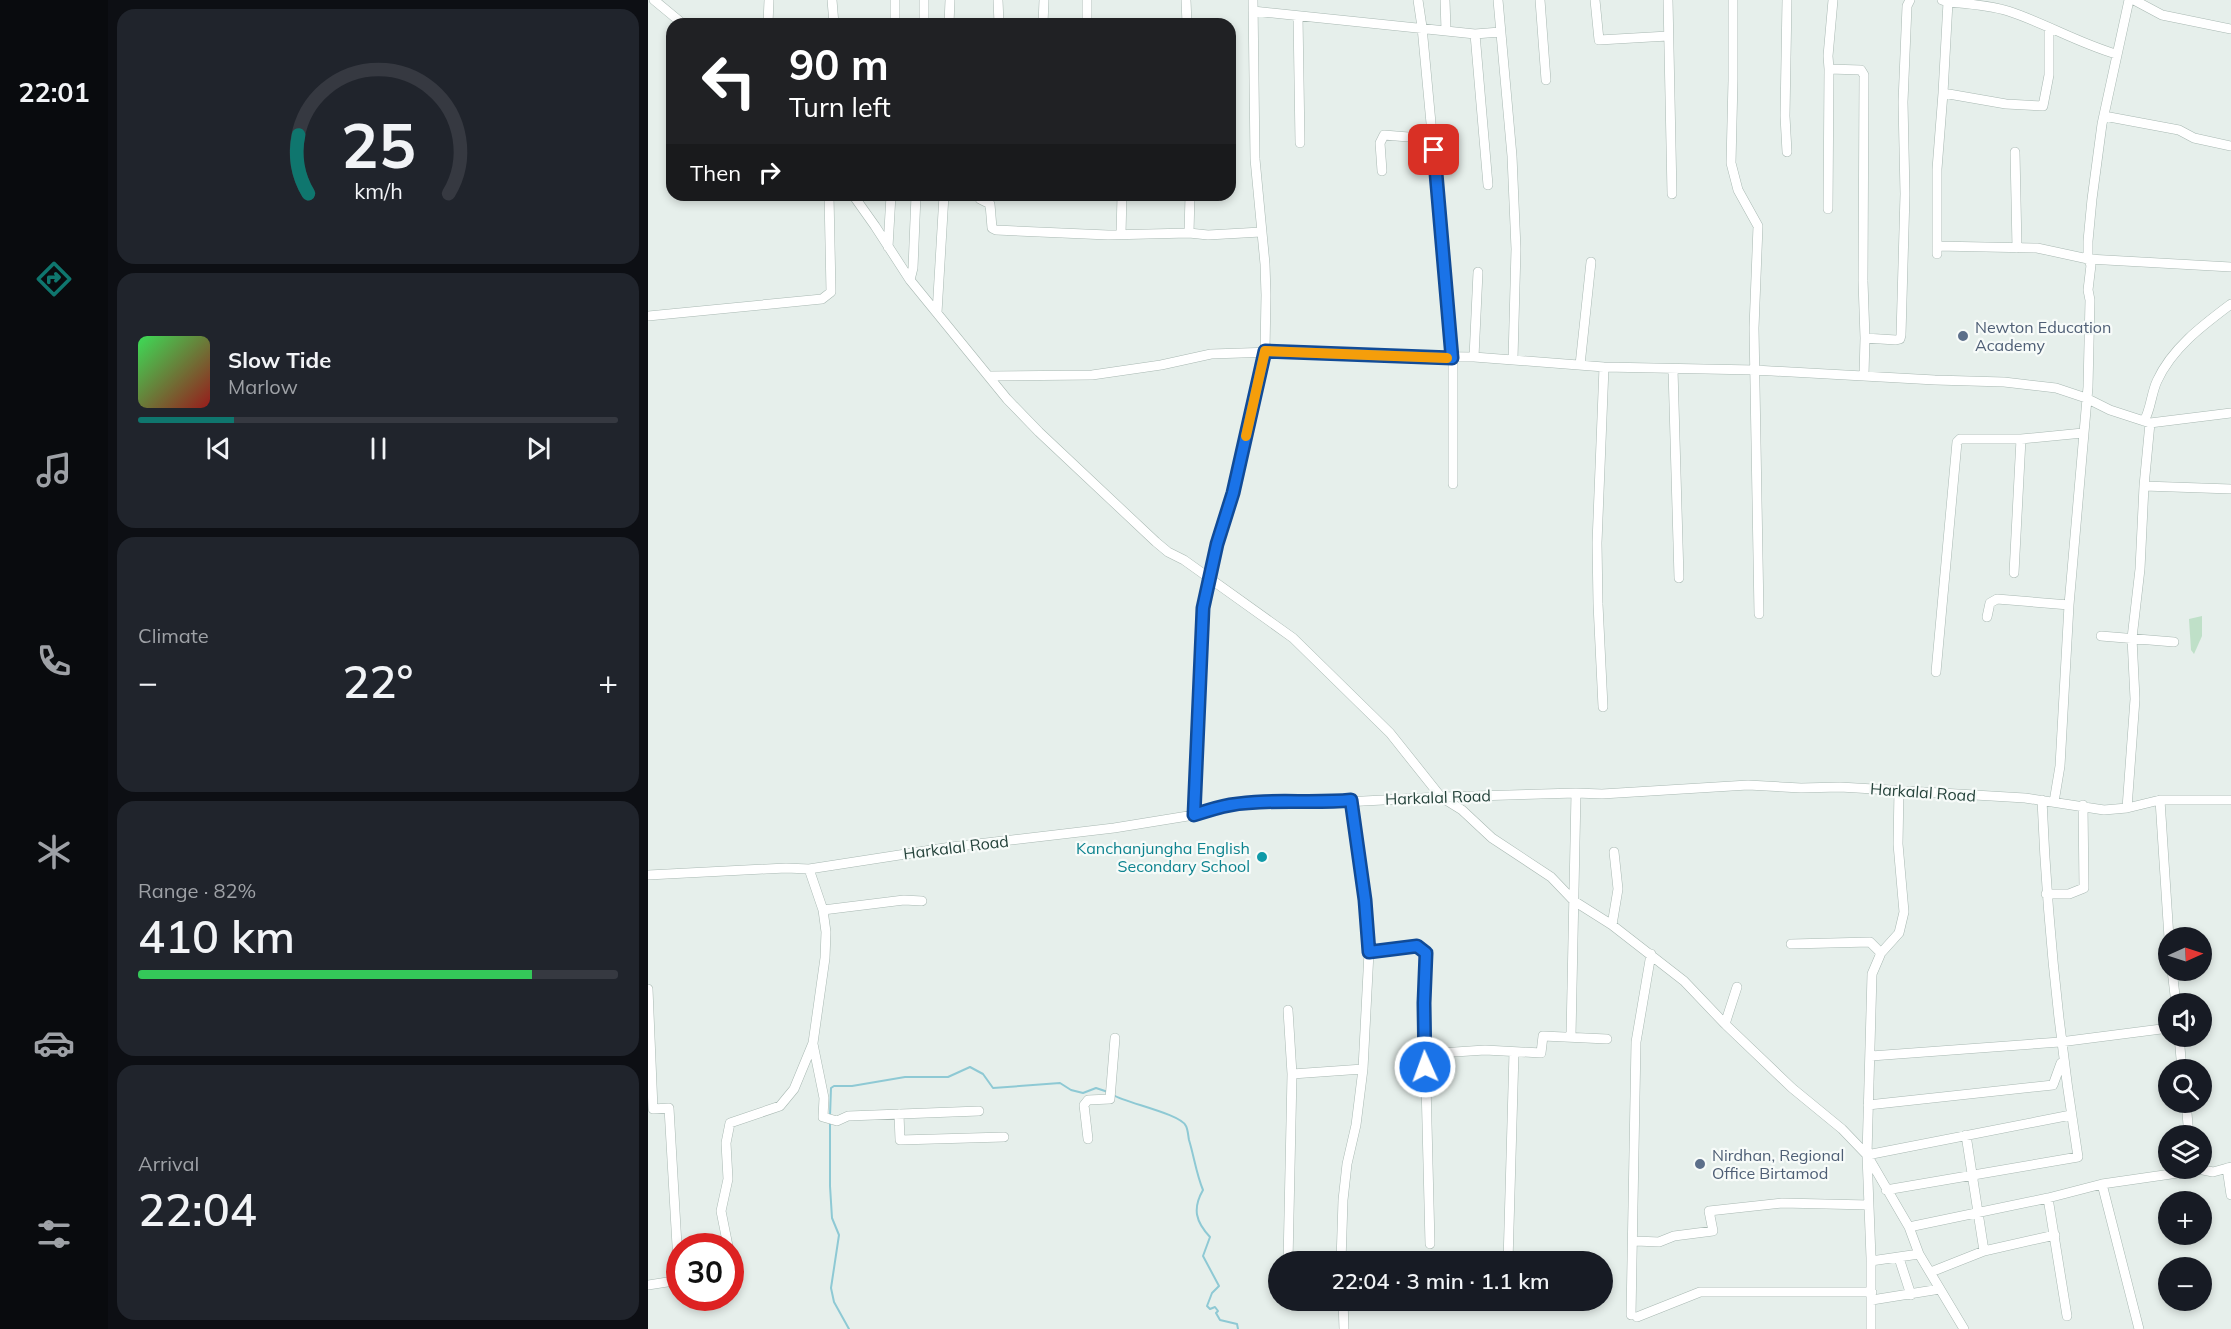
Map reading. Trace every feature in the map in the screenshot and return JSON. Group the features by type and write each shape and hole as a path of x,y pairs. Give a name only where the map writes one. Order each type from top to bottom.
{"street":[{"path":"654,0 676,18"},
{"path":"768,18 769,0"},
{"path":"832,0 834,18"},
{"path":"895,0 895,18"},
{"path":"924,0 924,18"},
{"path":"949,18 950,0"},
{"path":"998,0 999,18"},
{"path":"1043,18 1044,0"},
{"path":"1087,0 1087,18"},
{"path":"1186,0 1187,18"},
{"path":"1194,815 1203,608 1233,493 1265,351 1266,295 1255,159 1253,0"},
{"path":"1418,0 1452,358 1453,484"},
{"path":"1445,0 1446,30"},
{"path":"1498,0 1512,156 1516,249 1513,359"},
{"path":"1540,0 1546,80"},
{"path":"1595,0 1599,40 1668,36"},
{"path":"1668,0 1672,194"},
{"path":"1733,0 1731,163 1738,190 1758,226 1754,328 1759,614"},
{"path":"1786,0 1787,152"},
{"path":"1828,209 1828,56 1833,0"},
{"path":"1865,338 1896,340 1900,339 1901,335 1905,194 1904,65 1906,6 1910,0"},
{"path":"2054,802 2060,766 2069,605 2086,398 2090,320 2088,290 2091,265 2088,259 2092,198 2115,54 2131,0 2162,15 2231,29"},
{"path":"2115,54 2093,48 2001,9 1945,1 1943,93 1936,169 1937,250 2037,248 2088,259 2231,267"},
{"path":"1253,11 1475,34 1500,32"},
{"path":"1298,16 1300,142"},
{"path":"1943,93 2006,104 2043,106 2049,75 2049,28"},
{"path":"1475,34 1488,185"},
{"path":"1829,69 1860,70 1864,75 1864,375"},
{"path":"2104,116 2179,130 2194,138 2231,146"},
{"path":"1382,171 1380,143 1384,135 1433,139"},
{"path":"2015,152 2017,248"},
{"path":"648,316 828,297 831,292 829,201"},
{"path":"857,201 910,280 1007,399 1039,432 1156,542 1296,641 1390,733 1441,797 1462,810 1492,838 1551,877 1574,901 1612,925 1684,981 1792,1088 1842,1129 1867,1155 1909,1227 1918,1254 1964,1329"},
{"path":"888,248 891,201"},
{"path":"910,280 913,268 916,201"},
{"path":"937,314 944,201"},
{"path":"984,201 990,204 992,228 996,230 1121,234 1189,233 1208,236 1261,232"},
{"path":"1121,234 1122,201"},
{"path":"1189,233 1190,201"},
{"path":"1580,365 1591,262"},
{"path":"1474,357 1478,272"},
{"path":"2127,808 2135,699 2132,638 2141,560 2147,415 2151,392 2162,370 2186,341 2231,304"},
{"path":"990,376 1041,377 1104,374 1211,354 1265,351 1474,357 1604,367 1755,370 2004,382 2056,388 2147,422 2231,413"},
{"path":"1603,707 1597,543 1604,367"},
{"path":"1673,369 1679,578"},
{"path":"1936,672 1957,442 1960,439 2021,439 2083,433"},
{"path":"2014,573 2021,439"},
{"path":"2144,486 2231,492"},
{"path":"1987,617 1989,605 1992,600 1997,599 2069,605"},
{"path":"2101,636 2174,642"},
{"name":"Harkalal Road","path":"648,875 786,868 809,869 951,846 1114,828 1194,815 1229,805 1248,803 1325,803 1441,797 1602,794 1748,785 1899,790 2054,802 2104,810 2127,808 2160,800 2231,800"},
{"path":"1871,1329 1867,1155 1872,974 1881,953 1899,933 1904,912 1898,844 1899,790"},
{"path":"1571,1036 1576,793"},
{"path":"1341,1251 1347,1164 1356,1125 1363,1070 1369,952 1365,900 1351,800"},
{"path":"2160,800 2168,927"},
{"path":"1886,1190 2078,1157 2060,1042 2046,894 2042,801"},
{"path":"2046,894 2069,894 2084,888 2083,805"},
{"path":"1612,925 1618,890 1614,852"},
{"path":"726,1233 722,1211 728,1179 726,1143 730,1123 780,1106 794,1089 813,1042 825,958 826,932 823,910 809,869"},
{"path":"823,910 904,900 922,901"},
{"path":"1791,944 1870,942 1881,953"},
{"path":"1369,952 1417,946 1426,953 1424,1003 1430,1244"},
{"path":"1651,954 1636,1042 1634,1316 1700,1292 1872,1296 1911,1295 1940,1289"},
{"path":"1725,1024 1737,987"},
{"path":"648,989 653,1109 669,1108 676,1233"},
{"path":"1288,1010 1292,1074 1288,1251"},
{"path":"1871,1056 2060,1042 2158,1029"},
{"path":"1425,1054 1485,1050 1541,1053 1543,1036 1607,1039"},
{"path":"1088,1139 1084,1105 1088,1100 1110,1099 1115,1038"},
{"path":"813,1042 824,1098 823,1117 837,1121 848,1116 979,1111"},
{"path":"1508,1251 1514,1052"},
{"path":"1868,1105 2053,1085 2062,1061"},
{"path":"1292,1074 1363,1070"},
{"path":"899,1114 900,1140 1004,1137"},
{"path":"1867,1155 2071,1115"},
{"path":"1966,1135 1984,1251"},
{"path":"2212,1172 2229,1167 2231,1195"},
{"path":"1909,1227 2048,1198 2102,1184 2158,1176"},
{"path":"2102,1184 2139,1329"},
{"path":"2048,1198 2067,1316"},
{"path":"1636,1241 1659,1242 1674,1236 1713,1231 1709,1211 1782,1203 1869,1205"},
{"path":"1931,1272 1984,1251 2055,1235"},
{"path":"1871,1261 1918,1254"},
{"path":"1899,1258 1911,1295"},
{"path":"648,1285 666,1282"},
{"path":"1343,1311 1344,1329"}],"green space":[{"path":"2202,616 2202,636 2194,654 2191,650 2189,619"}],"waterway":[{"path":"830,1116 831,1088 834,1086 852,1086 905,1077 948,1077 970,1067 983,1074 993,1088 1060,1083 1071,1090 1083,1093 1096,1088 1108,1092"},
{"path":"1113,1095 1174,1117 1186,1126 1203,1190 1197,1203 1197,1215 1201,1226 1210,1237 1203,1256 1219,1286 1212,1293 1207,1306 1210,1309 1215,1307 1220,1320 1237,1324 1238,1329"},
{"path":"830,1121 832,1218 839,1235 831,1288 834,1302 849,1329"}],"slow traffic":[{"path":"1246,436 1265,351 1447,358"}],"place":[{"name":"Newton Education Academy","path":"1963,336"},
{"name":"Kanchanjungha English Secondary School","path":"1262,857"},
{"name":"Nirdhan, Regional Office Birtamod","path":"1700,1164"}],"route":[{"path":"1425,1067 1426,953 1417,946 1369,952 1365,900 1351,800 1325,803 1248,803 1229,805 1194,815 1203,608 1217,544 1233,493 1265,351 1452,358 1434,150"}]}
